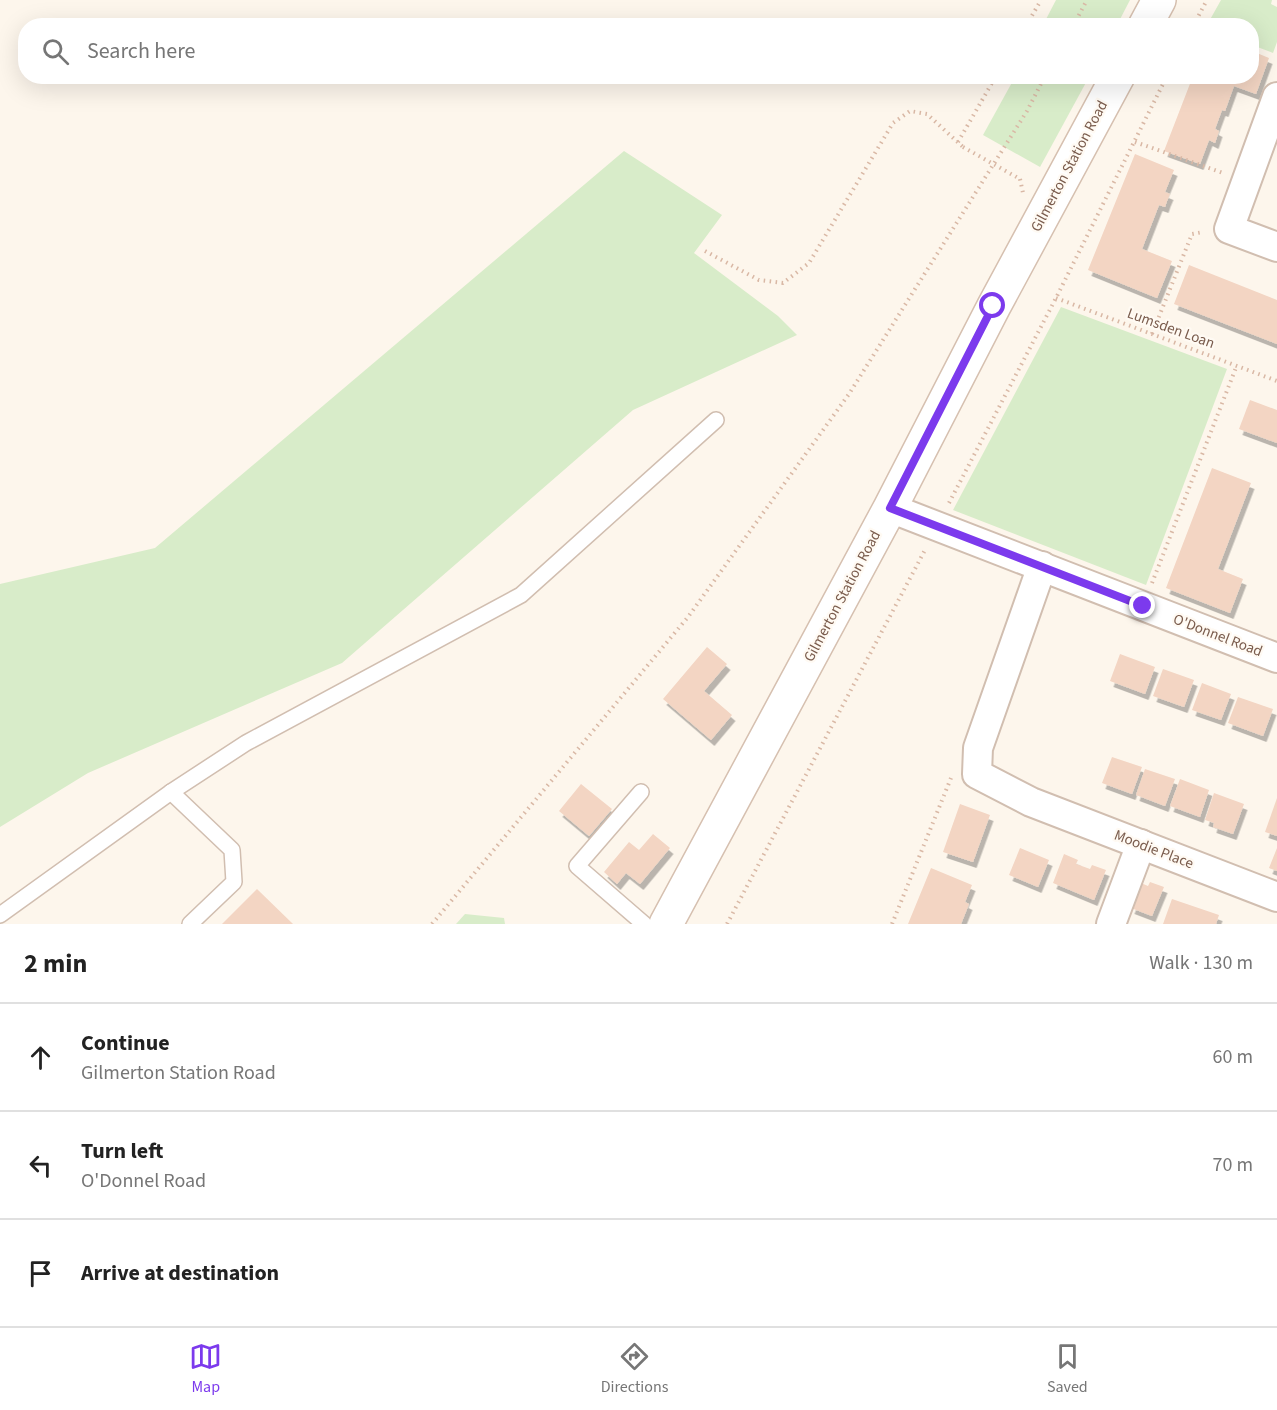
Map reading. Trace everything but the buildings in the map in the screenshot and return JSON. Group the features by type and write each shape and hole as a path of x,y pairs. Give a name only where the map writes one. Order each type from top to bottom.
{"street":[{"path":"1149,18 1159,0"},
{"name":"Gilmerton Station Road","path":"666,924 890,508 993,306 1114,84"},
{"path":"1277,97 1229,229 1277,247"},
{"name":"O'Donnel Road","path":"890,508 1277,657"},
{"path":"978,748 1042,566"},
{"name":"Moodie Place","path":"978,748 977,774 1031,802 1277,897"},
{"path":"1111,924 1141,844"}],"lane":[{"path":"0,915 171,792 246,743 521,595 716,420"},
{"path":"171,792 232,850 234,882 190,924"},
{"path":"641,792 577,866 644,924"}],"path":[{"path":"1031,18 1041,0"},
{"path":"1077,18 1087,0"},
{"path":"1197,18 1207,0"},
{"path":"958,142 991,84"},
{"path":"432,924 688,617 849,394 1027,111 1041,84"},
{"path":"705,251 759,280 783,283 809,263 893,123 910,111 927,114 963,147 1020,179"},
{"path":"1135,142 1246,182"},
{"path":"1152,334 1192,234 1229,229"},
{"name":"Lumsden Loan","path":"1056,298 1277,381"},
{"path":"1143,606 1237,365"},
{"path":"892,924 957,762 978,748"}],"green space":[{"path":"1056,0 1130,0 1121,18 1047,18"},
{"path":"1221,0 1272,0 1271,4 1277,7 1277,42 1273,53 1259,48 1259,18 1211,18"},
{"path":"1011,84 1085,84 1040,167 983,135"},
{"path":"624,151 722,215 694,253 778,316 797,335 633,410 342,663 88,773 0,827 0,584 155,548"},
{"path":"1061,307 1227,369 1146,585 953,510"},
{"path":"465,914 504,918 505,924 456,924"}],"route":[{"path":"993,306 890,508 1143,606"}]}
